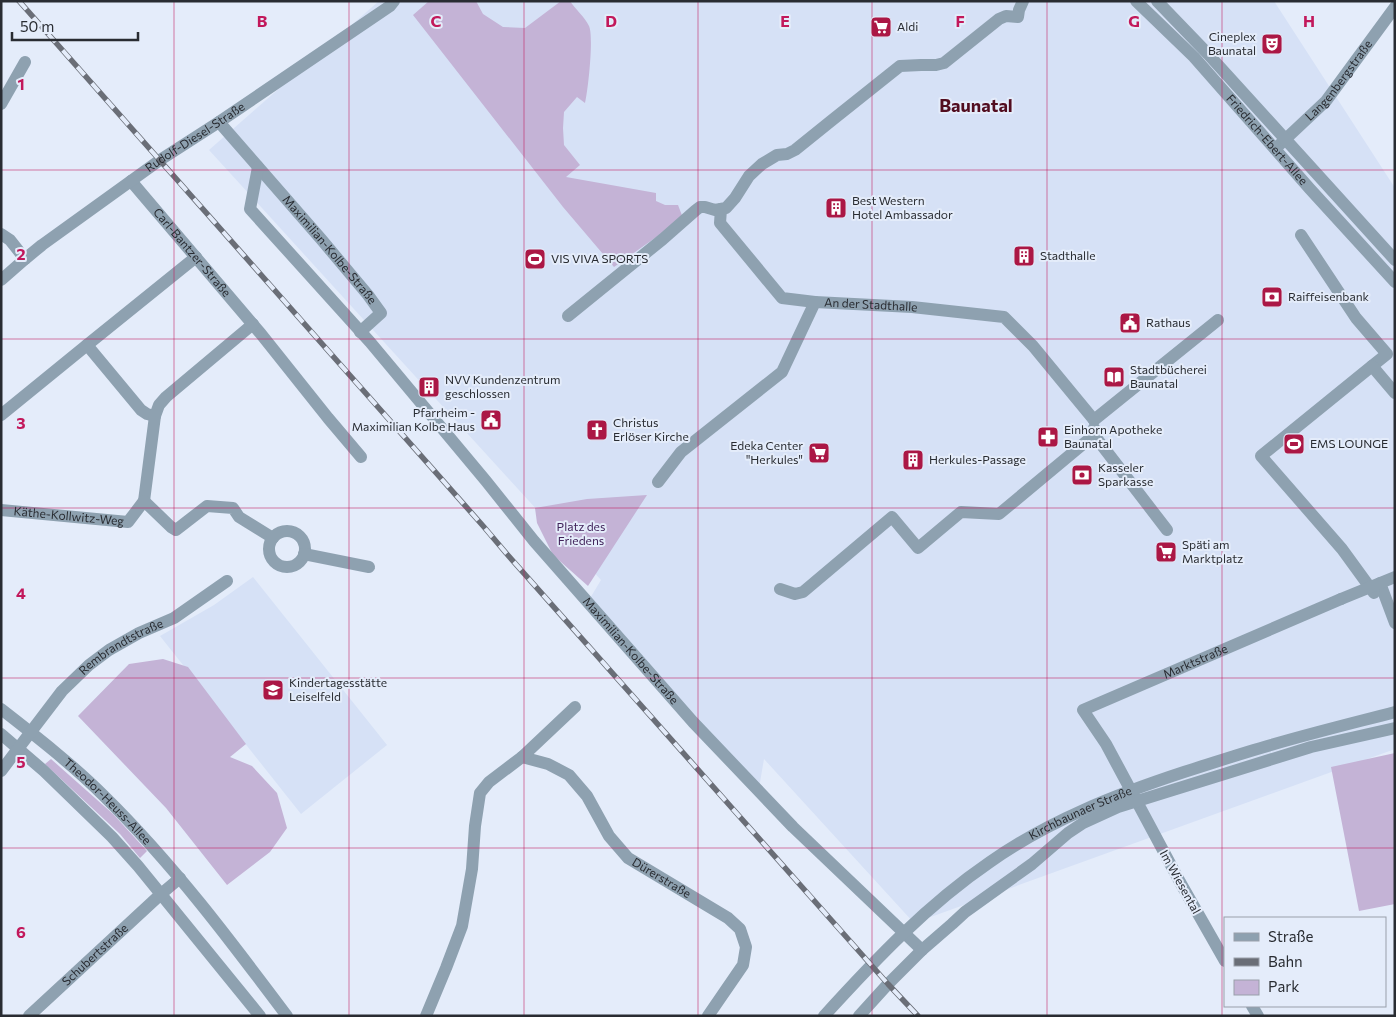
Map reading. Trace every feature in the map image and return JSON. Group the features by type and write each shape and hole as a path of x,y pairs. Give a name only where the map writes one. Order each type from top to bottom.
{"street":[{"name":"Rudolf-Diesel-Straße","path":"1,280 25,259 131,181 382,12 394,1"},
{"path":"568,316 700,207 715,210 726,208 749,176 762,164 777,155 787,154 795,150 900,66 936,66 944,63 999,19 1006,16 1018,17 1022,1"},
{"name":"Friedrich-Ebert-Allee","path":"1136,1 1194,57 1395,282"},
{"name":"Friedrich-Ebert-Allee","path":"1157,1 1208,54 1395,260"},
{"name":"Langenbergstraße","path":"1275,149 1326,102 1395,7"},
{"path":"1,104 25,62"},
{"name":"Maximilian-Kolbe-Straße","path":"219,122 322,238 381,313 360,332"},
{"name":"Maximilian-Kolbe-Straße","path":"258,167 250,209 360,332 486,480 534,541 693,722 793,827 922,950"},
{"name":"Carl-Bantzer-Straße","path":"131,181 253,324 361,457"},
{"path":"721,210 720,223 782,298 815,302"},
{"path":"1,234 10,240 25,259"},
{"path":"1301,235 1356,318 1387,354 1262,456 1375,588 1395,623"},
{"path":"1,415 196,257"},
{"name":"An der Stadthalle","path":"658,482 681,452 782,372 815,302 912,307 1004,317 1033,346 1094,420"},
{"path":"1167,530 1094,435 1094,420 1218,320"},
{"path":"253,324 159,405 154,416 144,496 171,527 176,530 207,506 234,508 239,517 273,538"},
{"path":"87,345 141,410 154,416"},
{"path":"1372,366 1395,393"},
{"path":"780,590 795,594 803,592 892,517 918,548 961,512 999,514 1094,435"},
{"name":"Käthe-Kollwitz-Weg","path":"1,510 128,522 144,496"},
{"path":"281,532 291,532 296,534 303,542 304,554 302,559 293,566 287,567 276,564 272,560 269,546 273,538 281,532"},
{"path":"304,554 369,567"},
{"name":"Marktstraße","path":"1134,796 1106,744 1083,710 1341,600 1375,588 1395,577"},
{"name":"Rembrandtstraße","path":"30,732 62,691 109,650 140,633 174,618 227,581"},
{"path":"426,1016 462,926 472,869 480,794 490,782 522,757 575,707"},
{"name":"Theodor-Heuss-Allee","path":"1,709 76,769 140,833 180,878 234,945 287,1016"},
{"name":"Kirchbaunaer Straße","path":"859,1016 922,950 965,912 1032,864 1068,832 1083,823 1118,807 1134,796 1271,744 1395,712"},
{"name":"Kirchbaunaer Straße","path":"824,1016 870,965 940,900 997,858 1057,823 1106,800 1134,796 1311,747 1395,728"},
{"path":"1,771 30,732"},
{"name":"Theodor-Heuss-Allee","path":"1,734 44,771 128,854 260,1016"},
{"name":"Dürerstraße","path":"522,757 548,764 569,775 587,796 609,836 628,858 728,918 740,929 746,947 743,965 708,1016"},
{"name":"Im Wiesental","path":"1134,796 1224,959"},
{"path":"161,894 180,878"},
{"name":"Schubertstraße","path":"29,1016 161,894"}],"shaded area":[{"path":"379,1 1274,1 1395,188 1395,749 914,923 764,759 759,788 589,600 601,580 209,150"},
{"name":"Kindertagesstätte Leiselfeld","path":"253,577 387,745 301,814 160,636 214,605"}],"green space":[{"path":"429,1 476,1 483,14 503,27 525,28 561,1 570,1 589,26 591,52 585,103 577,97 564,112 564,145 580,165 566,177 656,193 656,201 665,205 678,205 683,218 614,267 563,207 413,15"},
{"name":"Platz des Friedens","path":"647,495 588,586 553,555 537,523 535,508 587,499"},
{"path":"163,659 188,667 246,744 230,757 252,766 277,793 287,828 270,852 227,885 166,808 78,716 129,664"},
{"path":"1395,753 1395,904 1359,911 1331,767"},
{"path":"51,759 113,814 147,851 140,858 120,834 45,764"}],"railway":[{"path":"19,1 918,1016"}],"place":[{"name":"Aldi","path":"881,27"},
{"name":"Cineplex Baunatal","path":"1272,44"},
{"name":"Best Western Hotel Ambassador","path":"836,208"},
{"name":"Stadthalle","path":"1024,256"},
{"name":"VIS VIVA SPORTS","path":"535,259"},
{"name":"Raiffeisenbank","path":"1272,297"},
{"name":"Rathaus","path":"1130,323"},
{"name":"Stadtbücherei Baunatal","path":"1114,377"},
{"name":"NVV Kundenzentrum geschlossen","path":"429,387"},
{"name":"Pfarrheim - Maximilian Kolbe Haus","path":"491,420"},
{"name":"Christus Erlöser Kirche","path":"597,430"},
{"name":"Einhorn Apotheke Baunatal","path":"1048,437"},
{"name":"EMS LOUNGE","path":"1294,444"},
{"name":"Edeka Center \"Herkules\"","path":"819,453"},
{"name":"Herkules-Passage","path":"913,460"},
{"name":"Kasseler Sparkasse","path":"1082,475"},
{"name":"Späti am Marktplatz","path":"1166,552"},
{"name":"Kindertagesstätte Leiselfeld","path":"273,690"}],"district":[{"name":"Baunatal","path":"976,106"}]}
